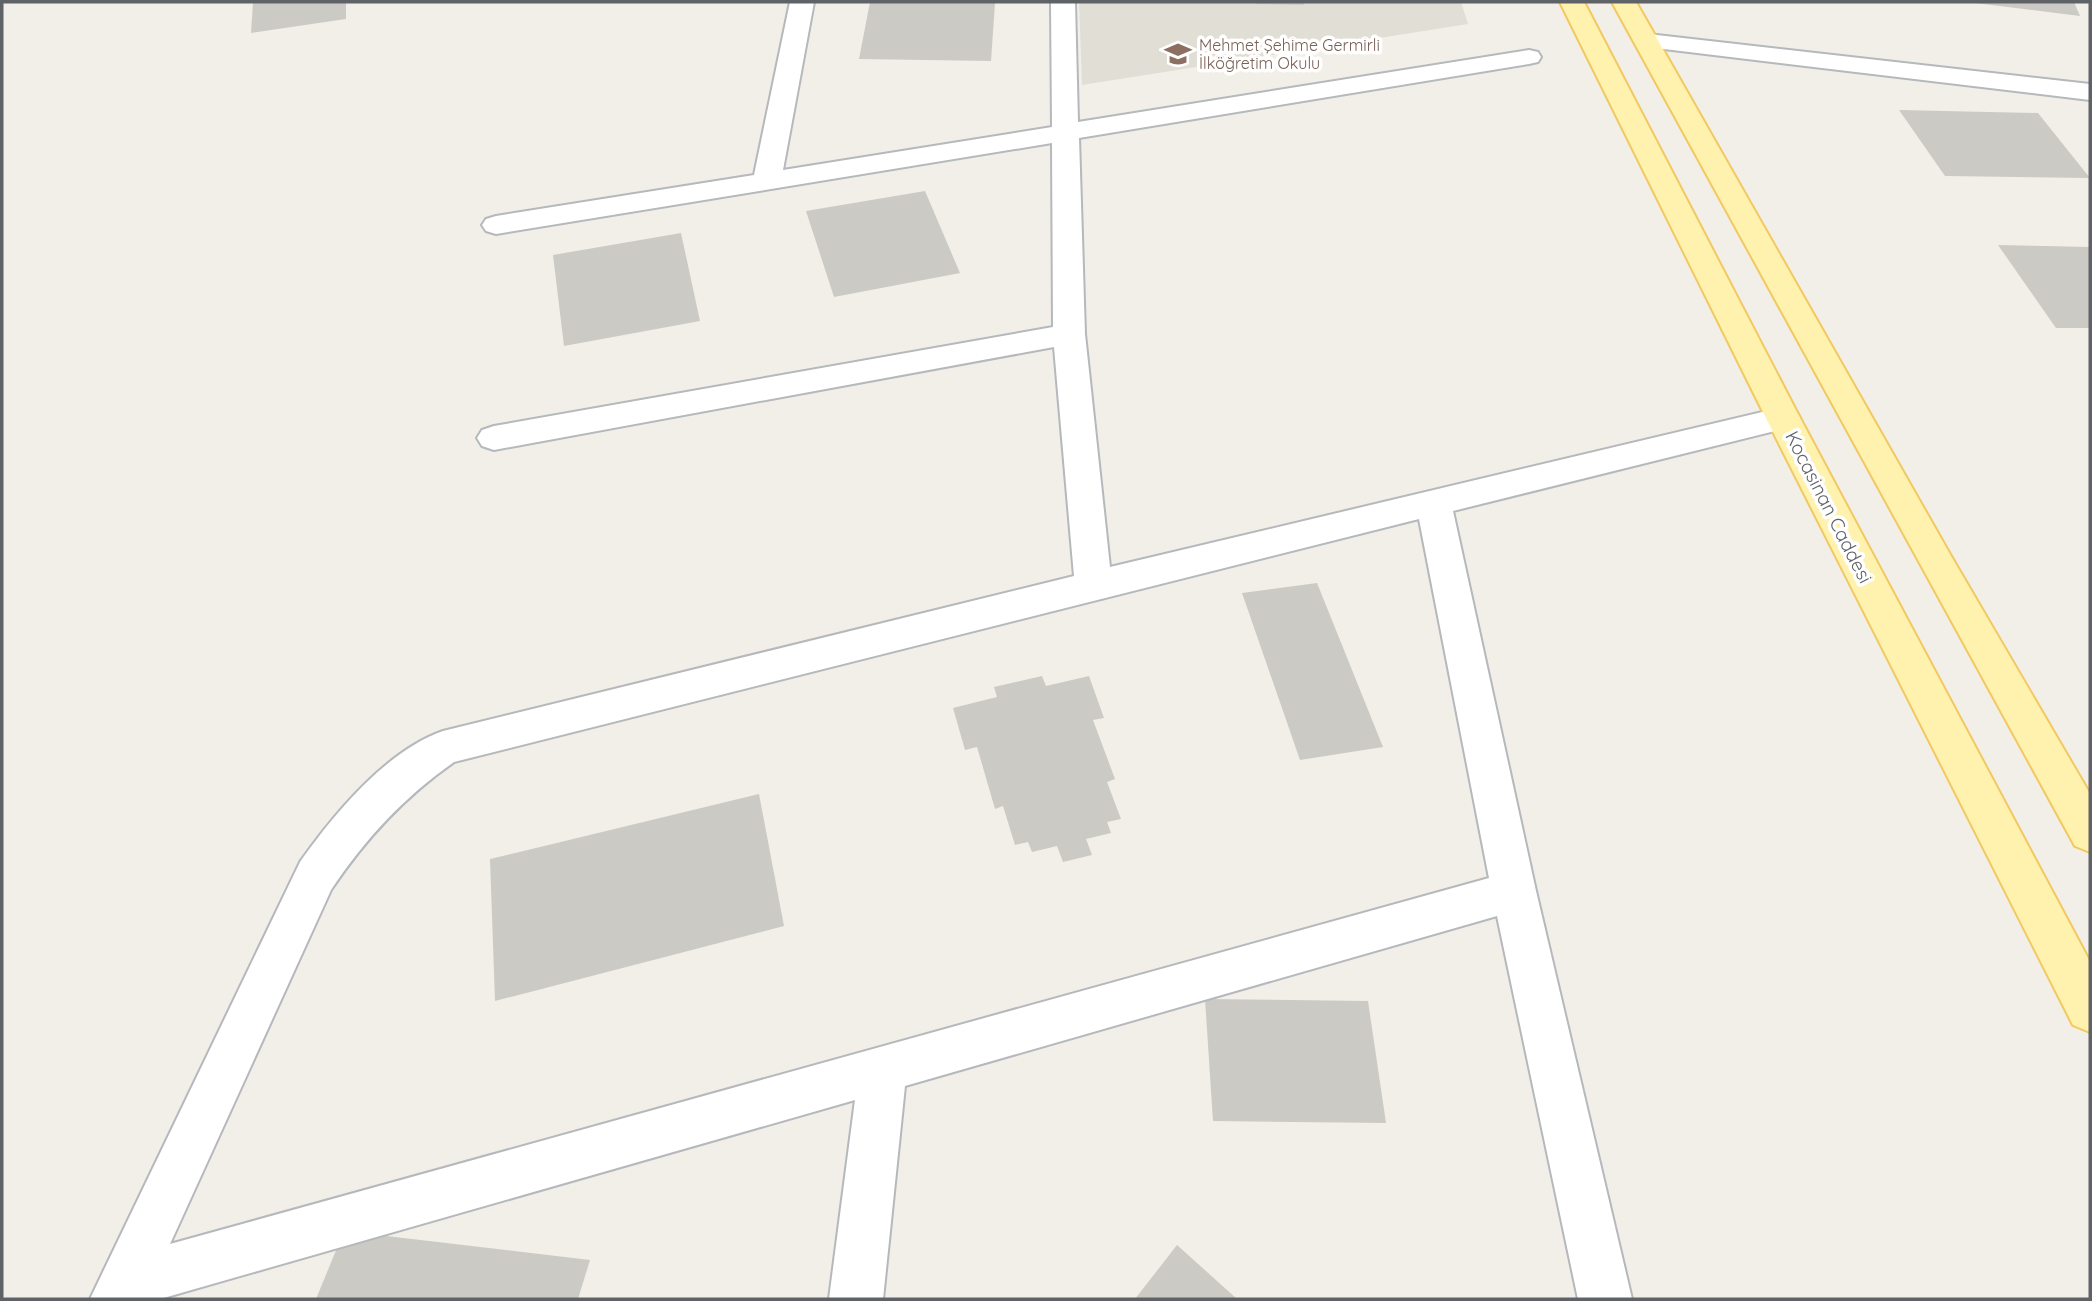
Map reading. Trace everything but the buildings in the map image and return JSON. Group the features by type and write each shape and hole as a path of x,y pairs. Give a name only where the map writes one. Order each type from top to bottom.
{"main road":[{"name":"Kocasinan Caddesi","path":"1572,2 1783,418 2090,1009"},
{"path":"1624,2 1938,566 2087,822"}],"street":[{"path":"767,181 802,2"},
{"path":"1063,2 1069,334 1093,585"},
{"path":"1648,41 2090,92"},
{"path":"496,225 1530,57"},
{"path":"494,439 1069,334"},
{"path":"120,1291 315,876 338,841 366,809 415,766 443,748 1093,585 1434,505 1783,418"},
{"path":"1434,505 1514,891 1605,1299"},
{"path":"120,1291 883,1069 1514,891"},
{"path":"856,1299 883,1069"}],"shaded area":[{"name":"Mehmet Şehime Germirli İlköğretim Okulu","path":"1079,2 1461,2 1468,24 1082,85"}],"place":[{"name":"Mehmet Şehime Germirli İlköğretim Okulu","path":"1178,54"}]}
